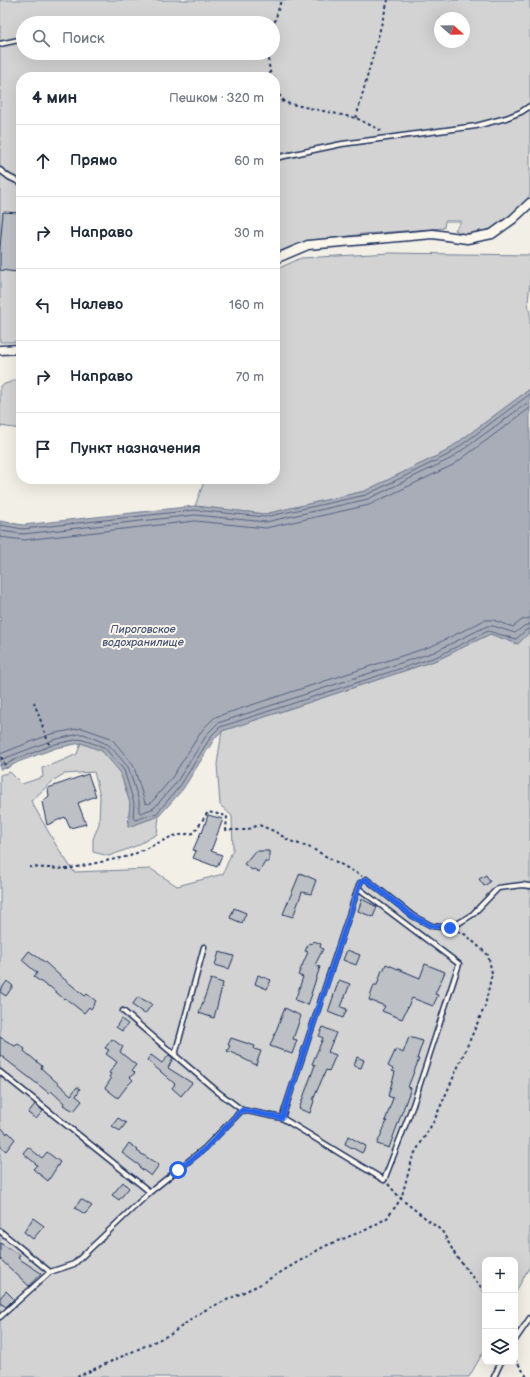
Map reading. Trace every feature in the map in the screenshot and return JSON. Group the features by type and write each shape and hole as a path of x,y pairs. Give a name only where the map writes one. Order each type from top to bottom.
{"street":[{"path":"280,258 308,246 433,234 467,239 492,234 513,219 530,203"},
{"path":"0,350 16,349"}],"lane":[{"path":"0,44 16,41"},
{"path":"280,157 342,144 476,126 506,118 521,112 530,106"},
{"path":"0,170 16,180"},
{"path":"366,879 412,916 432,926 450,928 473,914 498,888 522,885 530,886"},
{"path":"123,1011 218,1092 242,1110 282,1118 384,1180 414,1105 459,964 359,886 282,1118"},
{"path":"175,1055 204,947"},
{"path":"0,1072 150,1192"},
{"path":"0,1317 50,1272 74,1264 150,1192 206,1148 242,1110"},
{"path":"0,1231 50,1272"},
{"path":"518,1336 530,1318"},
{"path":"494,1377 500,1365"}],"path":[{"path":"276,16 281,0"},
{"path":"356,118 388,0"},
{"path":"268,60 270,72"},
{"path":"280,95 286,102"},
{"path":"280,101 356,118 394,137"},
{"path":"34,702 50,747"},
{"path":"1,757 7,768"},
{"path":"29,867 67,869 130,856 173,836 194,833 208,812 227,816 226,830 246,830 260,825 274,831 290,841 311,848 366,879"},
{"path":"77,1377 171,1334 203,1312 259,1285 325,1246 368,1229 388,1218 401,1200 413,1156 434,1121 485,1006 492,973 488,955 466,935 450,928"},
{"path":"384,1180 401,1200 442,1231 456,1256 482,1288"},
{"path":"518,1364 527,1377"}],"shaded area":[{"path":"0,0 530,0 530,195 519,209 496,229 463,234 455,230 461,221 445,221 444,228 363,234 300,243 280,251 280,72 16,72 16,342 0,342"},
{"path":"390,253 530,255 528,303 530,314 530,389 445,452 365,491 265,514 195,506 203,484 280,484 280,268 301,258"},
{"path":"16,380 16,428 0,426 0,386"},
{"path":"530,632 530,1266 518,1288 518,1257 482,1257 482,1354 469,1377 0,1377 0,775 10,772 22,784 43,777 42,768 77,754 81,743 102,751 120,771 130,803 128,827 159,816 157,834 136,846 109,856 93,852 93,839 99,824 100,796 94,772 64,774 54,780 31,801 56,845 74,872 151,869 177,886 223,874 233,849 232,816 220,805 217,764 222,731 437,660 490,634 518,644"}],"water":[{"name":"Пироговское водохранилище","path":"530,389 530,632 518,644 490,634 437,660 222,731 215,738 183,789 159,816 128,827 130,803 120,772 102,751 81,743 56,748 18,762 7,768 0,769 0,521 23,525 195,506 265,514 365,491 445,452"}],"building":[{"path":"3,212 16,213 16,272 0,270"},
{"path":"88,774 96,796 78,803 86,824 70,828 65,817 47,825 42,802 49,796 48,788"},
{"path":"208,815 223,819 211,851 222,855 217,867 193,858 196,851 193,850 201,832 202,833"},
{"path":"255,851 269,851 269,862 265,862 259,872 254,869 252,870 244,864"},
{"path":"300,873 316,880 311,894 302,892 293,917 283,914"},
{"path":"486,875 490,882 484,886 479,879"},
{"path":"362,899 377,907 373,917 358,911"},
{"path":"234,908 246,913 242,923 230,918"},
{"path":"314,941 321,944 320,947 323,949 315,965 320,967 308,1005 295,1000 303,977 298,975 308,952 305,951 309,943 312,944"},
{"path":"347,950 360,955 356,965 343,960"},
{"path":"29,951 46,963 85,996 87,994 96,1001 91,1009 89,1007 84,1013 49,986 48,987 34,977 37,973 22,960"},
{"path":"219,952 234,956 229,969 215,965"},
{"path":"386,964 420,978 425,964 445,972 435,994 438,995 433,1006 412,998 402,1019 382,1011 385,1006 369,1000 374,985 377,985 382,970 383,971"},
{"path":"258,975 271,980 267,989 255,984"},
{"path":"211,979 223,983 214,1018 199,1013"},
{"path":"339,980 350,984 341,1007 347,1009 343,1018 328,1012"},
{"path":"7,981 13,986 6,996 0,991"},
{"path":"138,997 152,1004 145,1014 132,1005"},
{"path":"285,1008 301,1016 293,1039 297,1040 292,1054 270,1046"},
{"path":"121,1019 128,1024 122,1031 116,1027"},
{"path":"323,1027 336,1033 328,1052 336,1055 329,1071 326,1070 313,1100 310,1113 299,1109 315,1065 312,1064 323,1038 319,1036"},
{"path":"0,1037 15,1046 18,1044 25,1049 24,1051 42,1066 41,1068 71,1095 77,1087 80,1089 76,1096 82,1101 74,1111 63,1105 64,1103 51,1091 49,1093 0,1055"},
{"path":"409,1037 423,1041 417,1059 419,1059 408,1087 411,1088 389,1148 377,1144 387,1121 385,1121 393,1098 388,1096 395,1072 388,1066 396,1049 403,1053"},
{"path":"231,1038 255,1046 254,1049 261,1051 256,1065 227,1051 230,1046 228,1045"},
{"path":"112,1039 123,1047 120,1052 136,1065 132,1070 135,1073 130,1077 133,1080 118,1098 105,1088 111,1079 109,1077 111,1074 109,1073 117,1062 106,1054 109,1050 105,1048"},
{"path":"151,1055 162,1063 169,1055 173,1058 168,1068 192,1083 181,1096 172,1088 175,1084 147,1060"},
{"path":"357,1057 364,1060 361,1068 354,1066"},
{"path":"35,1104 43,1111 36,1119 28,1113"},
{"path":"118,1118 126,1123 120,1131 112,1126"},
{"path":"0,1126 7,1134 8,1132 15,1139 6,1151 0,1146"},
{"path":"348,1136 366,1146 362,1153 345,1144"},
{"path":"129,1143 138,1150 137,1151 159,1165 151,1176 122,1153"},
{"path":"28,1147 42,1158 47,1152 60,1162 48,1181 33,1169 37,1165 23,1153"},
{"path":"123,1182 129,1188 119,1200 112,1195"},
{"path":"81,1199 92,1206 85,1214 75,1208"},
{"path":"33,1218 44,1226 33,1239 24,1232"},
{"path":"0,1243 20,1255 18,1258 41,1273 29,1286 0,1259"},
{"path":"6,1291 14,1299 6,1307 0,1303 0,1298"}],"route":[{"path":"178,1170 206,1148 242,1110 282,1118 360,883 366,879 412,916 432,926 450,928"}]}
